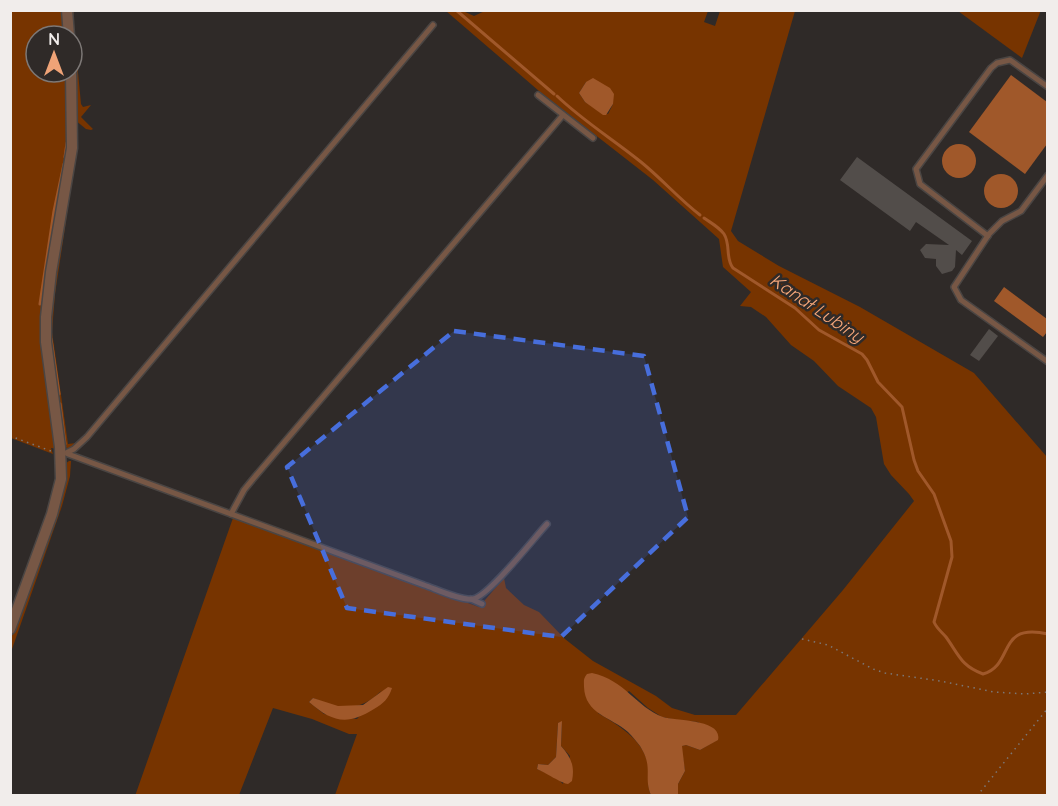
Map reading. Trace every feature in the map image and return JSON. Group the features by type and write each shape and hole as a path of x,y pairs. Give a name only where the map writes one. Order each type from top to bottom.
{"street":[{"path":"10,629 60,486 62,452 46,342 46,317 51,272 72,148 71,84"}],"lane":[{"path":"62,452 74,449 87,437 433,25"},
{"path":"988,236 920,184 916,169 997,63 1010,60 1047,87"},
{"path":"538,95 593,138"},
{"path":"231,514 253,479 563,115"},
{"path":"1047,175 1021,211 1002,221 988,236 954,288 961,300 1047,362"},
{"path":"62,452 424,585 482,604"},
{"path":"469,599 480,596 490,587 547,524"}],"path":[{"path":"10,436 62,452"},
{"path":"802,639 828,645 885,673 994,692 1025,694 1047,692"},
{"path":"977,795 1047,708"}],"highlighted area":[{"path":"454,331 644,356 688,517 561,637 347,608 287,467"}],"shaded area":[{"path":"487,10 708,11 704,22 715,26 720,11 795,11 731,231 738,241 779,266 860,307 974,373 1047,457 1047,795 678,795 678,784 685,771 681,746 686,745 700,750 717,740 698,722 662,717 629,691 598,713 628,733 640,746 649,767 651,795 335,795 357,734 349,734 312,719 273,708 239,795 135,796 233,518 479,607 504,578 506,588 524,605 539,612 565,639 593,661 656,696 672,708 695,715 736,715 843,590 914,501 884,464 876,417 871,408 838,386 814,361 791,345 766,317 751,307 740,306 751,292 723,267 719,239 653,180 539,91 446,11 463,11 474,16","holes":["586,82 613,104 608,114 585,102 579,93","382,690 357,719 324,714 309,702 313,698 345,708 365,703","562,722 561,746 570,756 563,784 556,777 537,769 538,764 548,765 556,757 558,723"]},
{"path":"958,10 1041,10 1022,58 958,11"},
{"path":"11,11 65,11 66,24 24,24 24,84 69,84 71,124 45,294 58,449 51,448 53,454 11,438"},
{"path":"69,11 74,11 73,24 70,24"},
{"path":"1011,75 1047,102 1047,144 1025,174 969,132"},
{"path":"593,78 610,88 614,94 613,104 606,115 585,102 579,93 586,82"},
{"path":"73,84 79,84 81,104 83,107 91,105 81,117 93,129 86,129 75,120"},
{"path":"959,144 971,149 976,161 971,173 959,178 947,173 942,161 947,149"},
{"path":"1001,174 1013,179 1018,191 1013,203 1001,208 989,203 984,191 989,179"},
{"path":"72,181 55,294 52,332 68,444 76,443 70,449 65,447 48,336 68,183"},
{"path":"1004,287 1047,319 1047,332 1043,337 994,301"},
{"path":"71,461 70,476 62,506 11,652 11,613 65,464"},
{"path":"592,673 613,681 654,713 663,717 697,722 713,728 718,733 718,740 700,750 686,745 682,746 685,771 678,784 678,795 651,795 648,766 640,746 628,732 594,709 585,696 584,680 587,674"},
{"path":"388,687 392,688 391,692 380,705 348,720 325,714 309,702 313,698 338,706 363,705"},
{"path":"562,721 561,746 570,758 573,771 572,781 568,784 537,769 538,764 548,765 556,757 558,723"}],"building":[{"path":"857,157 972,241 962,255 956,250 955,267 952,271 942,274 936,266 936,259 925,258 920,250 926,244 949,245 916,222 910,231 840,180"},
{"path":"989,329 998,336 979,361 970,355"}],"waterway":[{"name":"Kanał Lubiny","path":"456,10 554,94"},
{"name":"Kanał Lubiny","path":"557,96 641,162 700,215"},
{"path":"65,157 67,143"},
{"path":"40,304 54,211 64,164"},
{"name":"Kanał Lubiny","path":"704,218 724,234 729,260 733,268 795,308 819,330 862,354 878,382 902,407 918,471 934,494 951,541 952,557 934,622 961,659 983,674 993,669 1013,639 1020,634 1032,632 1048,634"},
{"path":"51,339 59,394"},
{"path":"60,404 65,444"}]}
